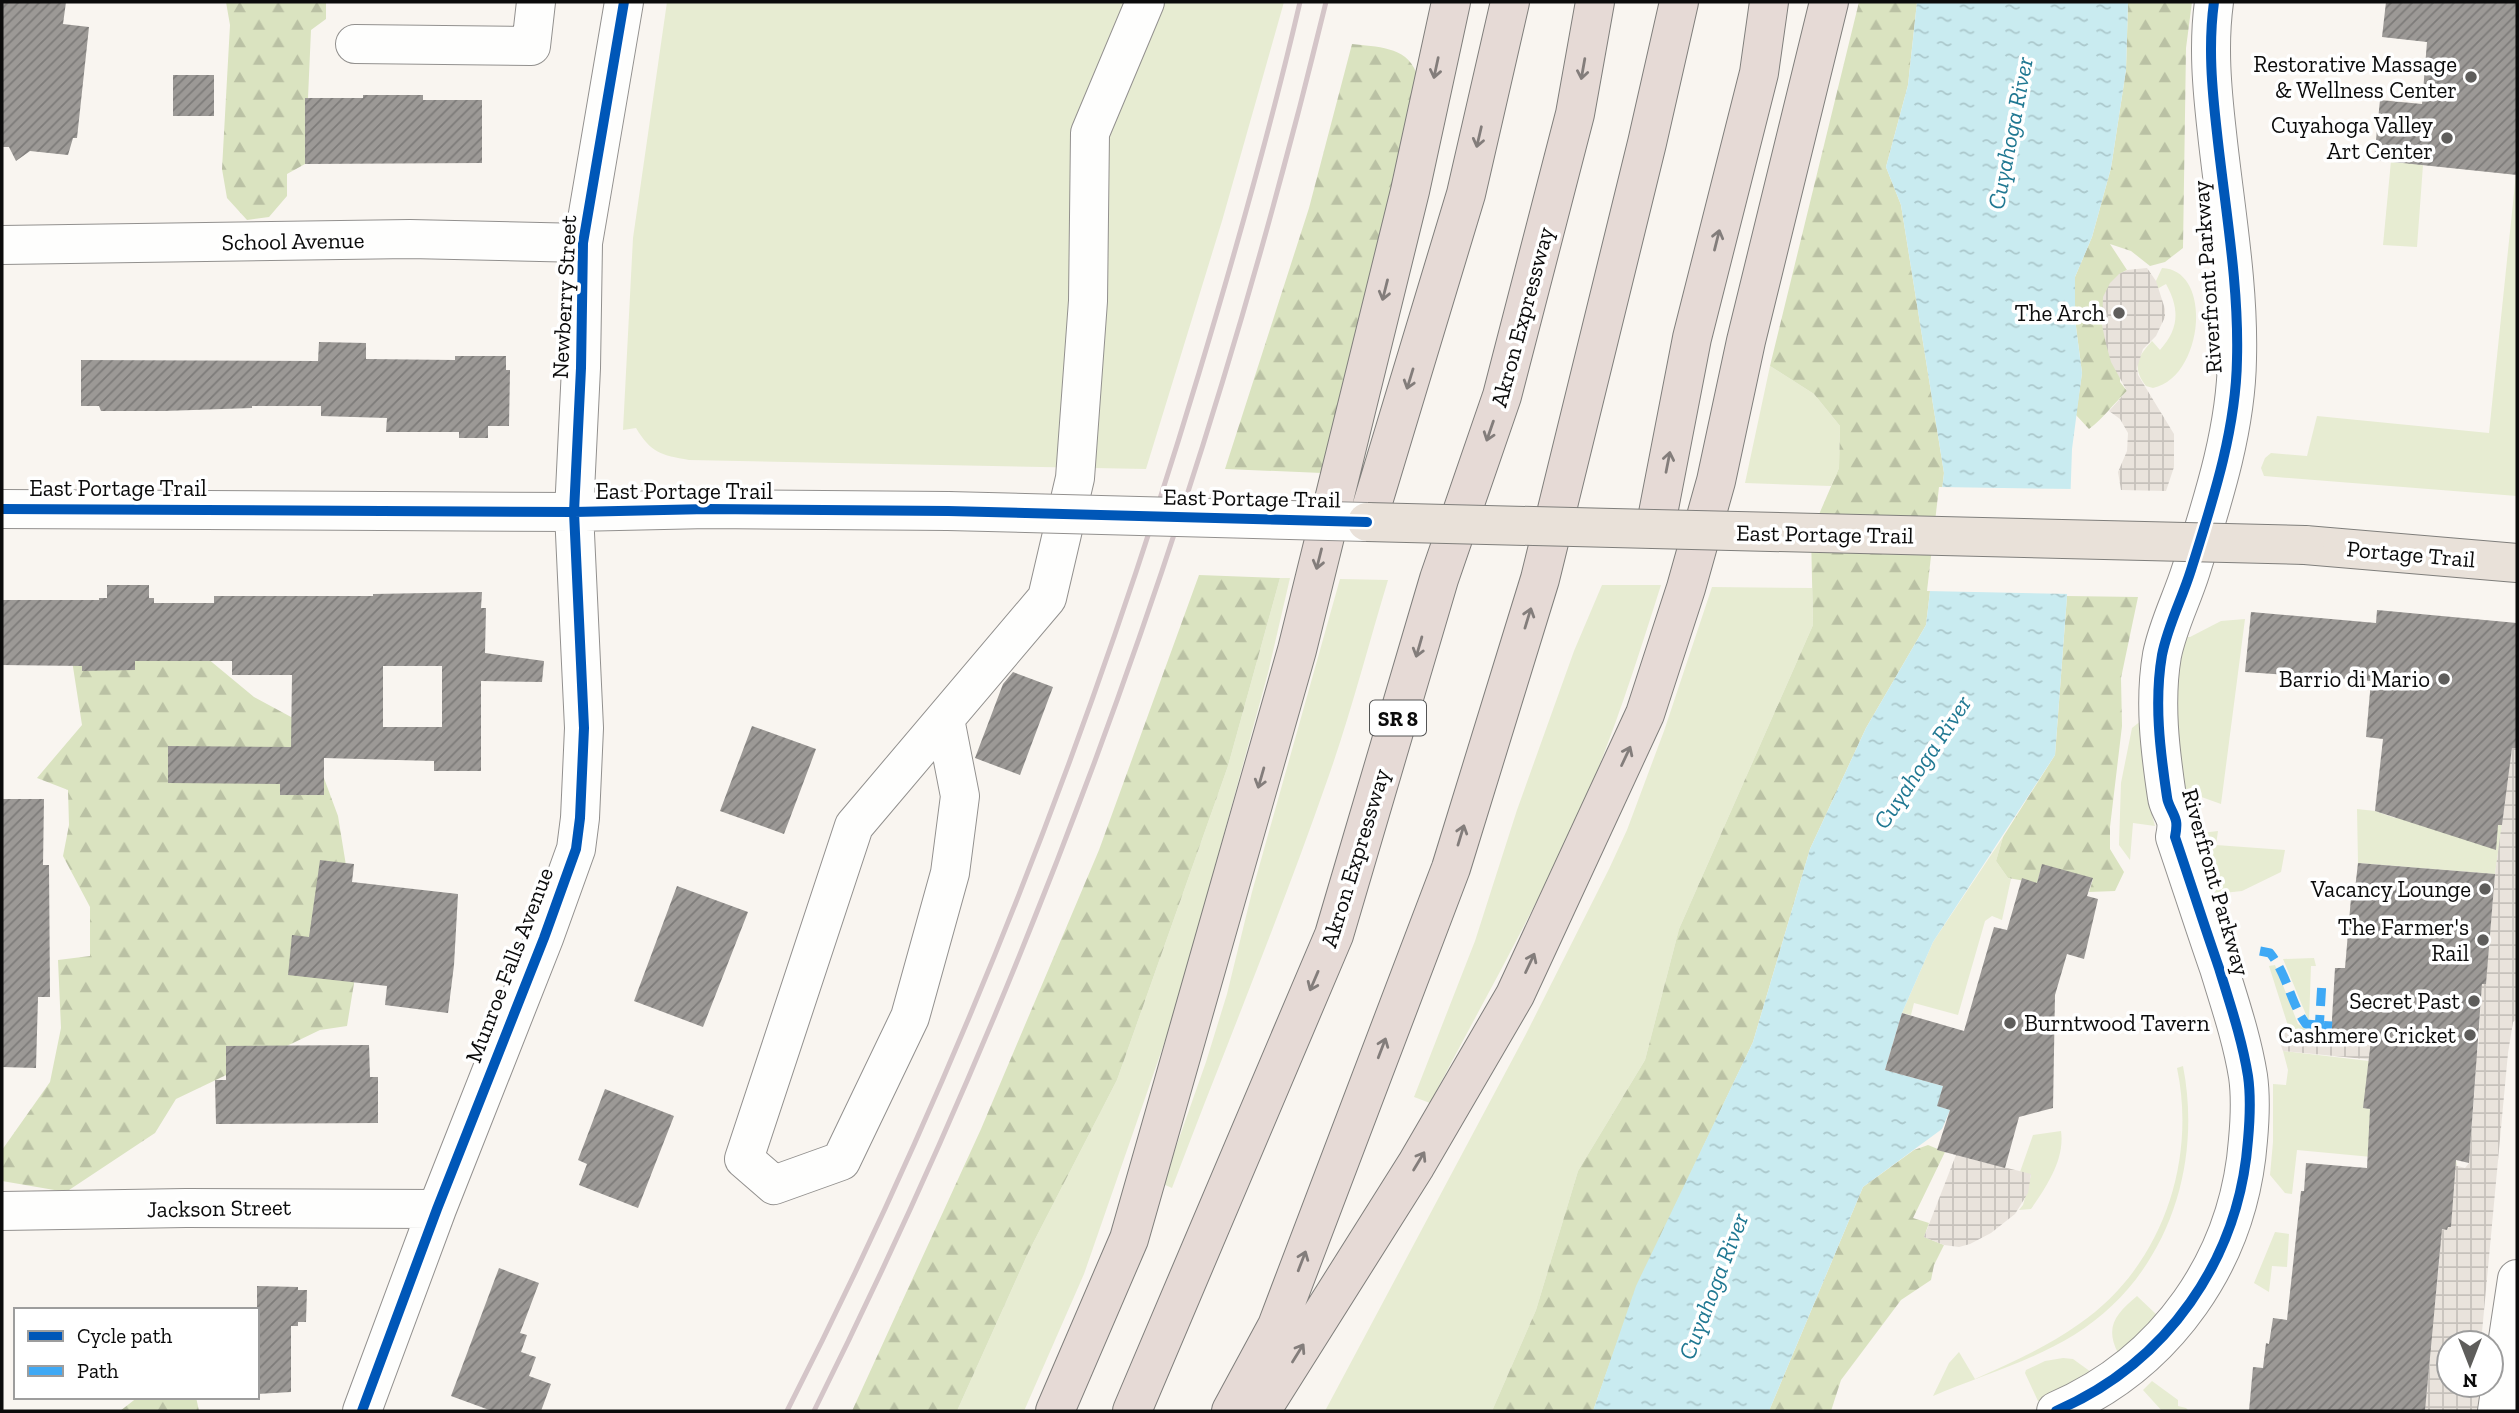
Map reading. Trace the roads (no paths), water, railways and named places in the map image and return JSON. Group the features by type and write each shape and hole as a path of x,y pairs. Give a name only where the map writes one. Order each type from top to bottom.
{"highway":[{"path":"1055,1411 1129,1239 1275,728 1406,204 1451,2"},
{"name":"Akron Expressway","path":"1132,1411 1334,935 1439,579 1502,396 1575,114 1595,2"},
{"path":"1231,1411 1277,1326 1451,868 1540,579 1679,2"},
{"path":"1656,529 1692,338 1759,73 1769,2"},
{"path":"1261,1411 1416,1166 1515,995 1645,714 1686,589 1716,481 1746,341 1829,2"},
{"path":"1367,522 1466,194 1508,12"}],"main road":[{"name":"East Portage Trail","path":"1367,522 2305,545"},
{"name":"Portage Trail","path":"2305,545 2517,563"}],"street":[{"path":"355,44 531,46 536,2"},
{"name":"Newberry Street","path":"574,512 581,368 583,243 624,2"},
{"path":"945,719 960,796 950,873 910,1017 841,1161 774,1185 744,1159 854,826 1047,598 1075,478 1088,301 1090,132 1145,2"},
{"name":"Riverfront Parkway","path":"2056,1411 2080,1401 2140,1361 2180,1318 2201,1289 2231,1228 2246,1169 2250,1109 2243,1049 2175,837 2176,822 2169,807 2159,747 2159,687 2168,627 2190,573 2215,487 2226,447 2236,387 2234,297 2211,86 2210,26 2214,2"},
{"name":"School Avenue","path":"2,245 410,239 583,243"},
{"name":"East Portage Trail","path":"2,509 948,511 1367,522"},
{"name":"Munroe Falls Avenue","path":"362,1411 576,849 584,728 574,512"},
{"name":"Jackson Street","path":"2,1211 309,1207 437,1209"},
{"path":"2497,1411 2517,1279"}],"water":[{"name":"Cuyahoga River","path":"1917,2 2128,2 2126,70 2111,168 2092,237 2075,277 2075,319 2082,373 2072,449 2067,596 2055,755 1933,942 1902,1013 1885,1070 1943,1086 1938,1106 1950,1110 1942,1129 1863,1187 1769,1411 1593,1411 1636,1286 1753,1042 1810,849 1866,728 1926,625 1944,473 1901,205 1886,167 1908,85"}],"railway":[{"path":"787,1411 908,1159 1016,901 1066,771 1158,506 1199,373 1252,188 1300,2"},
{"path":"814,1411 895,1242 971,1070 1043,897 1109,721 1171,544 1228,365 1326,2"}],"place":[{"name":"Restorative Massage & Wellness Center","path":"2471,77"},
{"name":"Cuyahoga Valley Art Center","path":"2447,138"},
{"name":"The Arch","path":"2119,313"},
{"name":"Barrio di Mario","path":"2444,679"},
{"name":"Vacancy Lounge","path":"2485,889"},
{"name":"The Farmer's Rail","path":"2483,940"},
{"name":"Secret Past","path":"2474,1001"},
{"name":"Burntwood Tavern","path":"2010,1023"},
{"name":"Cashmere Cricket","path":"2470,1035"}]}
